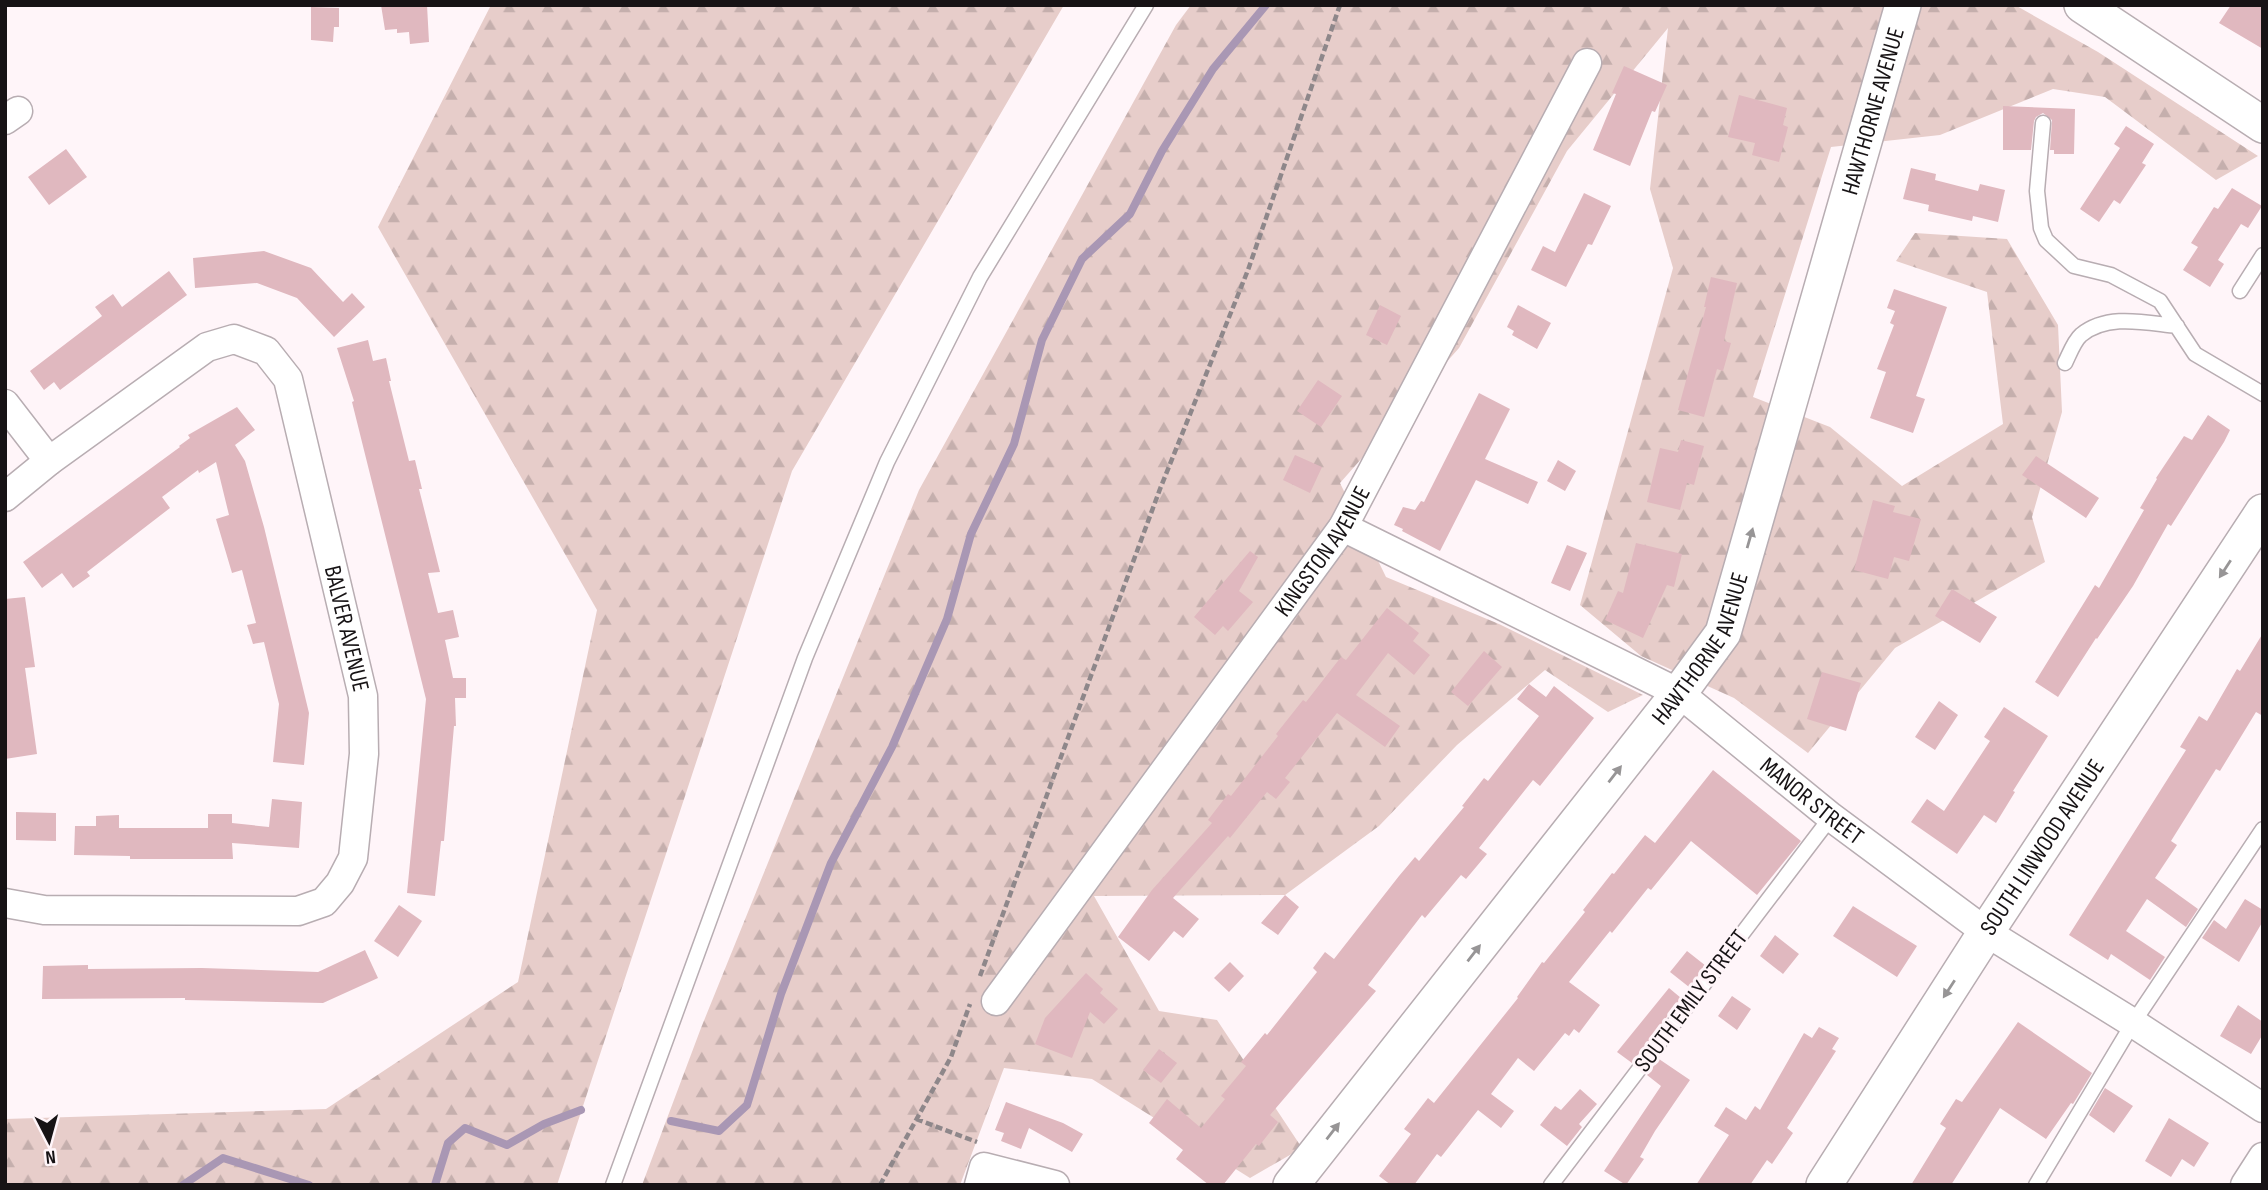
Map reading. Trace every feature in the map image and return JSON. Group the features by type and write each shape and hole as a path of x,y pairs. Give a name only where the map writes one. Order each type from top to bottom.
{"street":[{"name":"HAWTHORNE AVENUE","path":"1291,1185 1679,693 1723,633 1903,5"},
{"path":"2086,6 2263,125"},
{"name":"KINGSTON AVENUE","path":"983,991 1343,527 1587,63"},
{"name":"BALVER AVENUE","path":"5,497 49,461 207,347 234,339 266,351 288,379 363,696 365,754 353,859 340,883 324,902 298,911 44,910 5,903"},
{"path":"5,404 49,461"},
{"name":"SOUTH LINWOOD AVENUE","path":"1824,1185 1986,932 2263,512"},
{"name":"MANOR STREET","path":"1343,527 1679,693 1830,817 1986,932 2263,1108"},
{"path":"2245,1185 2263,1157"},
{"path":"984,1166 1055,1185"}],"lane":[{"path":"613,1185 805,658 887,461 980,277 1146,5"},
{"path":"2043,123 2037,191 2041,228 2046,240 2074,266 2110,275 2160,301 2195,354 2263,394"},
{"path":"2240,291 2263,255"},
{"path":"2065,363 2080,336 2106,324 2119,320 2177,326"},
{"name":"SOUTH EMILY STREET","path":"1551,1185 1830,817"},
{"path":"2036,1185 2133,1023 2263,829"}],"path":[{"path":"880,1185 951,1057 983,991 1160,489 1248,270 1340,5"},
{"path":"916,1119 984,1166"}],"green space":[{"path":"491,5 1064,5 792,471 557,1185 5,1185 5,1119 326,1109 518,982 597,610 378,227"},
{"path":"1191,5 2015,5 2098,52 2258,156 2216,180 2105,97 2053,89 1940,135 1831,147 1753,397 1830,427 1902,486 2003,424 1987,292 1896,261 1915,233 2007,239 2058,325 2062,412 2032,517 2045,562 1895,648 1808,753 1734,698 1641,656 1580,605 1673,268 1650,189 1668,28 1567,151 1459,348 1340,483 1386,577 1499,624 1643,695 1608,712 1545,670 1457,745 1379,826 1285,895 1094,896 1159,1011 1217,1020 1302,1148 1250,1178 1092,1079 1004,1068 960,1185 642,1185 701,1028 919,490 1176,25"}],"building":[{"path":"381,5 427,5 429,42 410,44 409,32 385,30"},
{"path":"2231,5 2263,5 2263,49 2219,23"},
{"path":"311,7 339,8 339,27 334,27 333,42 311,40"},
{"path":"1624,66 1667,85 1655,112 1652,111 1630,166 1593,150 1616,94 1612,93"},
{"path":"1739,95 1787,108 1783,125 1788,127 1779,162 1752,155 1755,143 1728,137"},
{"path":"2003,106 2075,109 2074,154 2054,154 2054,150 2050,150 2052,120 2043,113 2034,121 2031,150 2003,150"},
{"path":"2126,126 2154,144 2142,163 2146,165 2120,204 2114,200 2099,222 2080,209 2120,148 2114,144"},
{"path":"66,149 87,177 49,205 28,177"},
{"path":"1911,168 1936,174 1935,180 1978,191 1980,184 2005,190 1998,222 1973,216 1972,221 1928,211 1929,205 1903,199"},
{"path":"2232,188 2262,206 2248,228 2241,224 2218,260 2224,264 2210,287 2183,270 2198,247 2191,243 2214,207 2218,209"},
{"path":"1584,193 1611,206 1592,245 1588,244 1566,287 1531,270 1543,246 1555,252"},
{"path":"264,251 311,268 343,302 352,293 365,307 334,337 297,298 257,283 195,288 193,258"},
{"path":"169,271 187,295 60,390 54,382 44,390 30,371 102,316 95,307 113,294 122,307"},
{"path":"1711,277 1737,283 1724,341 1731,343 1723,371 1717,369 1704,417 1678,410 1706,307"},
{"path":"1894,289 1947,307 1916,396 1925,399 1913,433 1870,418 1886,372 1877,369 1894,325 1890,323 1895,311 1887,308"},
{"path":"1380,305 1401,316 1387,345 1366,335"},
{"path":"1518,305 1551,323 1537,349 1512,335 1514,331 1507,327"},
{"path":"368,340 373,361 386,358 409,461 415,460 422,489 419,489 440,572 428,573 438,613 453,610 459,637 445,640 453,678 466,678 466,698 455,698 456,726 444,841 441,841 435,896 407,893 426,699 352,402 354,401 337,348"},
{"path":"1318,380 1342,396 1321,427 1297,411"},
{"path":"1479,393 1510,409 1485,459 1538,482 1528,504 1476,480 1440,551 1394,525 1403,507 1415,510 1421,501 1424,502"},
{"path":"237,407 255,430 235,445 245,461 264,527 309,713 304,765 273,762 279,704 264,642 253,644 247,625 256,623 242,570 232,573 216,519 229,515 216,462 199,473 198,470 162,497 170,508 87,572 90,576 73,588 62,573 42,588 23,562 180,447 190,438 188,435"},
{"path":"2208,415 2230,430 2224,442 2171,526 2168,524 2133,586 2058,697 2035,682 2095,585 2099,588 2144,510 2140,508 2156,478 2184,436 2192,440"},
{"path":"1681,440 1704,446 1694,485 1687,483 1680,510 1647,502 1660,448 1678,452"},
{"path":"1295,455 1322,467 1310,493 1283,480"},
{"path":"2036,456 2099,498 2086,518 2022,475"},
{"path":"1558,460 1576,471 1565,491 1547,481"},
{"path":"1873,500 1895,506 1893,512 1921,519 1909,561 1894,557 1888,579 1854,570"},
{"path":"1636,543 1682,554 1674,587 1667,585 1643,638 1605,620 1618,591 1623,593"},
{"path":"1567,545 1587,553 1570,591 1551,583"},
{"path":"1250,551 1258,557 1239,591 1253,602 1228,631 1223,626 1215,635 1194,617"},
{"path":"1952,589 1997,617 1980,643 1935,616"},
{"path":"25,597 35,667 25,668 37,754 5,759 5,599"},
{"path":"1387,608 1419,633 1413,641 1430,655 1414,675 1388,653 1356,695 1400,726 1385,747 1337,713 1285,778 1290,782 1276,799 1267,792 1230,838 1228,836 1173,898 1199,919 1183,938 1174,931 1149,961 1118,937 1152,890 1212,823 1208,820 1228,794 1231,796 1303,700 1306,702 1341,657 1346,660"},
{"path":"2263,633 2263,716 2256,712 2220,771 2216,769 2171,841 2177,845 2155,878 2198,909 2186,927 2147,899 2126,931 2165,957 2150,980 2111,954 2108,960 2069,935 2186,750 2180,747 2199,716 2207,721 2237,669 2240,671"},
{"path":"1484,651 1502,667 1468,706 1451,692"},
{"path":"1822,672 1861,683 1846,731 1807,719"},
{"path":"1529,684 1546,697 1554,686 1594,718 1540,786 1533,780 1479,848 1487,854 1466,879 1461,875 1425,918 1422,915 1368,985 1376,991 1270,1115 1278,1122 1259,1146 1256,1144 1223,1185 1209,1185 1176,1159 1183,1150 1149,1123 1167,1099 1201,1128 1225,1099 1221,1096 1246,1066 1241,1062 1265,1033 1267,1035 1317,972 1313,968 1325,952 1334,959 1415,857 1419,861 1464,807 1462,806 1484,778 1488,781 1539,716 1517,699"},
{"path":"1939,701 1958,715 1935,750 1915,737"},
{"path":"2004,707 2048,736 1996,823 1984,815 1957,854 1911,822 1927,799 1944,811 1990,741 1984,737"},
{"path":"1713,770 1801,841 1757,895 1691,841 1651,890 1648,888 1612,933 1610,931 1569,982 1600,1005 1579,1033 1574,1029 1569,1036 1565,1033 1534,1071 1518,1058 1491,1094 1514,1111 1501,1128 1478,1110 1441,1157 1437,1154 1414,1185 1391,1185 1379,1176 1411,1134 1404,1129 1428,1098 1434,1103 1518,998 1542,962 1544,963 1585,912 1583,910 1612,873 1614,874 1645,835 1655,843"},
{"path":"272,799 302,802 299,848 232,843 233,859 130,859 130,856 74,855 75,826 96,826 96,816 119,815 119,828 208,828 208,814 232,814 232,823 269,827"},
{"path":"16,812 56,813 56,841 16,840"},
{"path":"1285,895 1299,907 1278,935 1261,923"},
{"path":"2245,899 2263,910 2263,921 2239,962 2202,938 2214,920 2226,929"},
{"path":"399,905 422,921 398,957 374,941"},
{"path":"1853,906 1917,946 1897,977 1833,936"},
{"path":"1775,935 1799,954 1783,974 1760,956"},
{"path":"365,950 378,978 323,1003 185,998 42,999 43,966 318,972"},
{"path":"1687,951 1706,966 1689,987 1670,972"},
{"path":"1230,962 1244,976 1229,992 1214,978"},
{"path":"1086,973 1103,989 1100,993 1118,1009 1104,1024 1090,1012 1072,1058 1035,1044 1045,1018"},
{"path":"1669,988 1681,998 1632,1063 1617,1052"},
{"path":"1732,996 1751,1009 1737,1030 1718,1016"},
{"path":"2238,1005 2263,1022 2263,1034 2251,1054 2220,1036"},
{"path":"2018,1022 2092,1073 2073,1104 2071,1103 2046,1139 2000,1108 1951,1185 1911,1185 1946,1128 1940,1124 1956,1099 1962,1102"},
{"path":"1819,1027 1839,1038 1832,1049 1836,1051 1787,1128 1793,1133 1772,1164 1767,1160 1750,1185 1696,1185 1729,1135 1714,1126 1726,1107 1746,1120 1755,1106 1760,1110 1804,1033 1812,1038"},
{"path":"1159,1049 1177,1063 1161,1083 1143,1070"},
{"path":"1659,1059 1690,1080 1655,1131 1640,1157 1644,1159 1626,1185 1604,1171 1661,1086 1647,1075"},
{"path":"2105,1088 2133,1106 2114,1133 2089,1115"},
{"path":"1580,1089 1597,1104 1579,1124 1582,1127 1567,1146 1540,1125 1555,1106 1561,1110"},
{"path":"1006,1102 1063,1123 1083,1134 1072,1152 1029,1128 1021,1149 1001,1141 1004,1133 995,1130"},
{"path":"2169,1118 2209,1143 2194,1167 2182,1159 2171,1177 2145,1161"}],"waterway":[{"path":"671,1121 719,1131 747,1105 781,994 831,863 892,747 947,619 971,534 1014,444 1042,340 1082,259 1130,214 1162,151 1213,69 1266,5"},
{"path":"435,1185 448,1143 465,1128 507,1145 544,1124 581,1110"},
{"path":"183,1185 223,1158 309,1185"}]}
